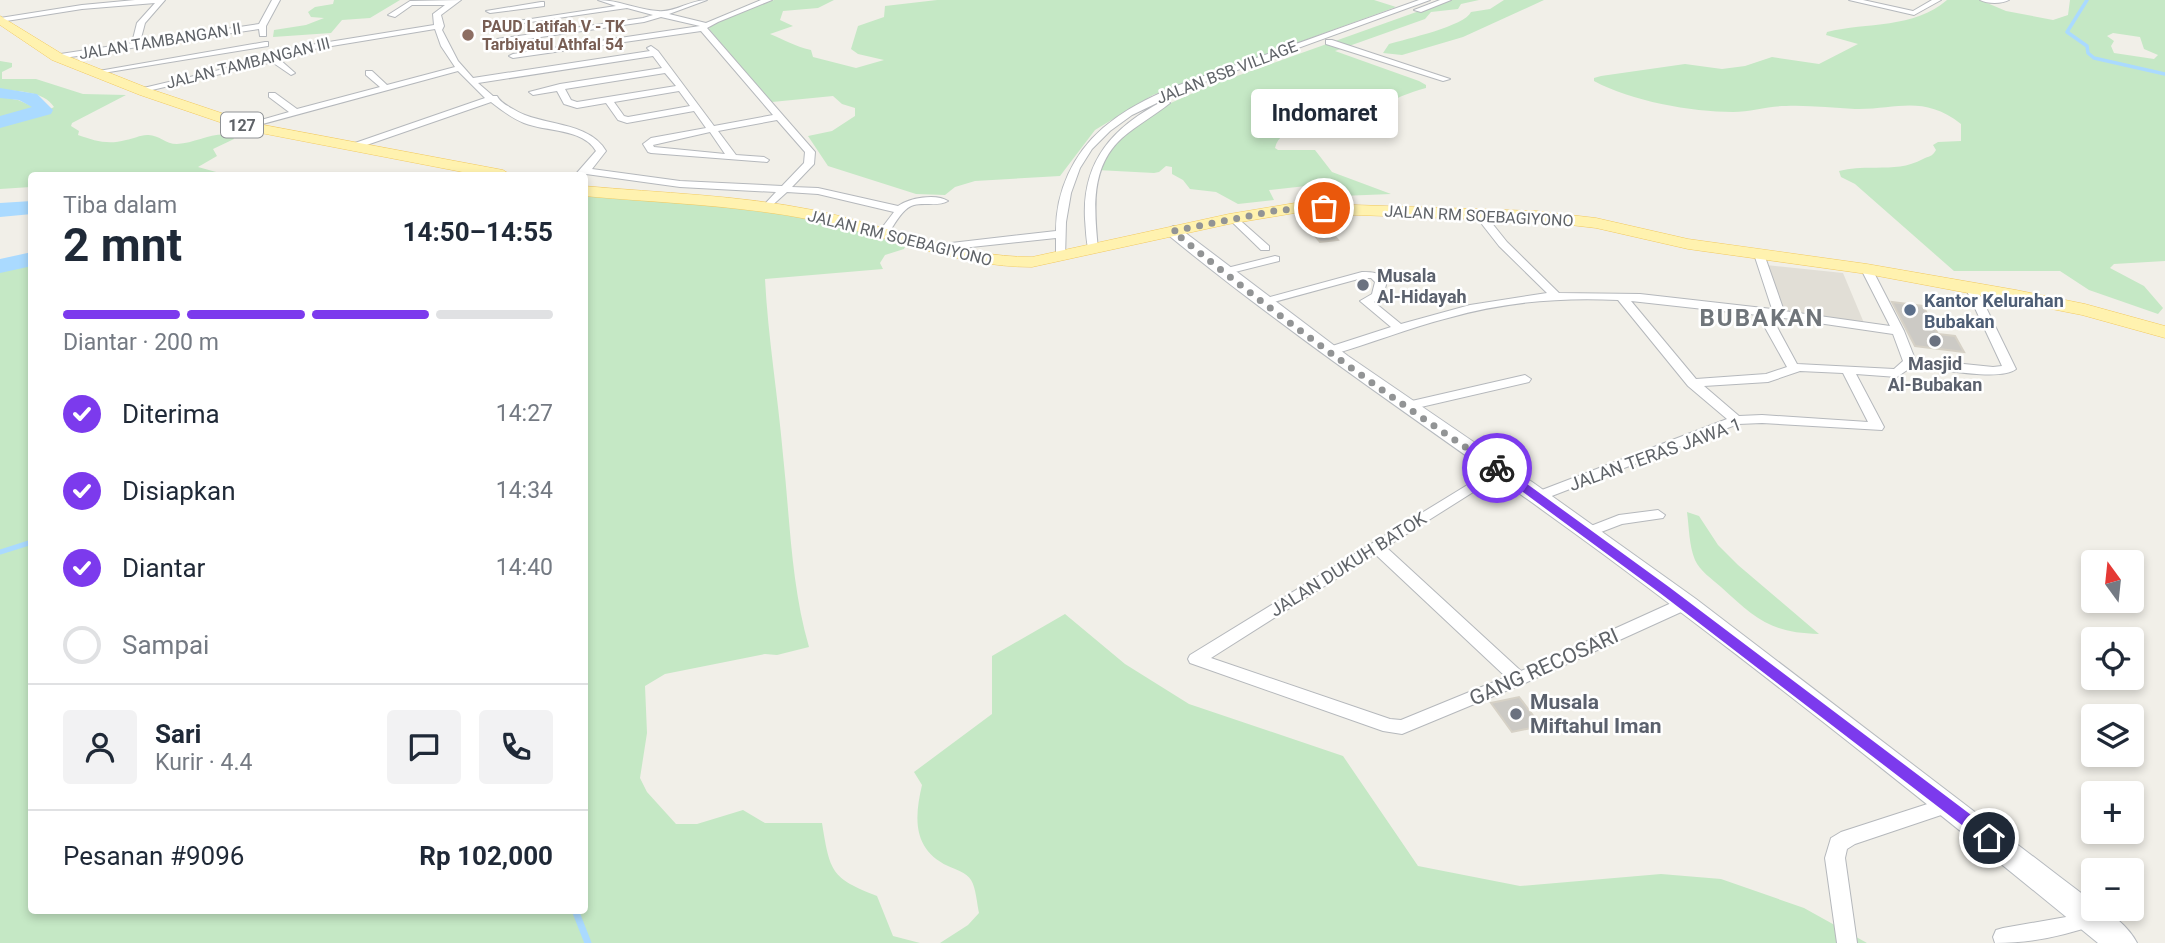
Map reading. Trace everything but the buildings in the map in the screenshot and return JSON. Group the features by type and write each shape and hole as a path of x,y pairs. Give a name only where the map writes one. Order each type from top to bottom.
{"main road":[{"name":"127","path":"0,20 57,57 139,90 245,125 488,172"},
{"name":"JALAN RM SOEBAGIYONO","path":"588,191 767,207 843,222 934,248 996,262 1032,262 1234,218 1310,208 1536,216 1596,223 1688,244 1867,269 2085,310 2165,332"}],"street":[{"path":"0,20 60,10 160,0"},
{"path":"135,45 141,23 160,0"},
{"path":"276,0 262,26 265,44 290,73"},
{"path":"490,10 505,2 527,0"},
{"path":"596,0 601,10"},
{"path":"602,0 704,27 810,155 809,164 767,207"},
{"path":"499,41 631,22 663,15 699,0"},
{"path":"513,56 704,27 768,0"},
{"name":"JALAN BSB VILLAGE","path":"1061,256 1062,200 1069,177 1093,142 1118,121 1185,86 1426,0"},
{"path":"1093,249 1089,212 1091,177 1098,158 1121,133 1173,100 1447,0"},
{"path":"1853,0 1914,13 1937,0"},
{"path":"1984,0 2005,0"},
{"path":"392,15 410,3 454,2"},
{"path":"454,2 437,14 448,55 458,69 508,110 531,122 583,135 597,143 601,151 599,156 583,172"},
{"path":"490,10 539,2 549,18"},
{"path":"495,25 628,6"},
{"path":"490,10 499,41 525,73"},
{"path":"631,22 732,156"},
{"name":"JALAN TAMBANGAN II","path":"57,57 262,26"},
{"name":"JALAN TAMBANGAN III","path":"139,90 274,56 440,26"},
{"path":"1329,42 1446,79"},
{"path":"97,72 265,44"},
{"path":"472,81 655,53"},
{"path":"531,54 542,70"},
{"path":"245,125 458,69"},
{"path":"533,92 668,70"},
{"path":"369,74 384,87"},
{"path":"560,88 567,102 574,105 682,88"},
{"path":"668,91 683,111"},
{"path":"272,95 294,111"},
{"path":"355,146 494,98"},
{"path":"610,101 624,120 696,108"},
{"path":"764,160 648,148 649,142 654,140 778,117"},
{"path":"588,174 680,184 818,191 900,210"},
{"path":"665,199 680,184"},
{"path":"883,233 905,204 916,201 943,201"},
{"path":"1479,214 1503,244 1556,296"},
{"path":"1234,218 1265,248"},
{"path":"1173,231 1223,272 1330,351 1539,496 1684,604 1949,806 2081,911"},
{"path":"934,248 1060,234"},
{"path":"1759,254 1780,316"},
{"path":"1223,272 1275,260"},
{"path":"1867,269 1898,331 1910,362"},
{"path":"1263,302 1362,275 1374,275 1381,281 1377,296 1366,301 1400,329"},
{"path":"1910,362 1993,372 2010,369 1972,289"},
{"path":"1330,351 1491,304 1556,296 1672,302 1898,331"},
{"path":"1623,299 1693,383 1736,420"},
{"path":"1764,314 1793,367"},
{"path":"1693,383 1768,378 1793,367 1893,374 1901,372 1910,362"},
{"name":"JALAN TERAS JAWA 1","path":"1539,496 1736,420 1762,419 1877,427 1848,370"},
{"path":"1408,406 1525,379"},
{"name":"JALAN DUKUH BATOK","path":"1402,727 1389,726 1196,659 1500,469"},
{"path":"1587,532 1619,520 1658,515"},
{"path":"1377,547 1518,679"},
{"name":"GANG RECOSARI","path":"1402,727 1518,679 1684,604"},
{"path":"1847,943 1835,858 1838,844 1848,838 1949,806"},
{"path":"2003,937 2081,921"},
{"path":"2094,921 2121,943"}],"shaded area":[{"path":"1766,265 1843,273 1864,323 1781,313"}],"green space":[{"path":"334,0 400,0 370,18 342,20 331,33 273,37 274,30 306,25 324,18 311,17 308,12 315,7 333,4"},
{"path":"774,0 834,0 818,8 783,11 780,20 793,26 770,34 811,50 813,57 856,68 884,60 858,54 851,49 858,26 884,17 885,6 937,0 1374,0 1396,7 1153,95 1095,130 1060,176 975,181 955,187 945,195 916,194 828,166 808,136 832,131 855,116 855,108 842,104 833,96 772,102 709,29 712,24"},
{"path":"1450,0 1479,0 1461,4 1458,9 1431,12 1425,19 1335,51 1419,81 1426,85 1426,88 1330,127 1290,132 1278,140 1275,148 1315,150 1332,172 1391,194 1316,197 1306,186 1269,190 1274,200 1238,204 1216,192 1190,189 1183,180 1172,174 1172,167 1166,166 1154,173 1097,170 1112,145 1164,106 1209,86"},
{"path":"1504,0 1544,0 1463,37 1402,55 1383,53 1389,44 1447,27 1471,12 1490,9"},
{"path":"1947,0 1980,0 2006,11 2053,20 2068,15 2070,0 2165,0 2165,261 2114,264 2110,268 2144,286 2163,308 2158,314 2089,290 2060,271 1954,271 1855,184 1841,177 1839,171 1913,163 1933,154 1936,150 1933,145 1938,142 1961,141 1961,124 1934,109 1921,106 1855,109 1795,106 1740,112 1716,111 1643,100 1594,81 1594,78 1601,76 1685,64 1722,69 1745,66 1772,57 1819,64 1858,44 1826,35 1827,32 1905,20 1934,9","holes":["2113,33 2140,37 2144,49 2158,55 2154,59 2114,53 2111,46 2114,41 2107,36"]},
{"path":"0,61 12,63 12,67 2,72 2,79 36,79 83,94 126,95 72,123 71,126 79,131 78,135 102,142 151,135 177,144 217,135 231,135 234,139 213,149 217,156 198,167 216,172 28,172 28,187 0,189 0,125 35,117 54,107 37,95 0,90"},
{"path":"0,97 18,100 34,107 34,112 0,121"},
{"path":"588,194 777,212 852,227 905,247 885,255 880,263 883,269 765,279 795,576 809,647 665,674 645,686 647,733 640,778 647,792 676,824 697,824 743,810 765,823 822,823 835,871 850,884 877,896 893,936 920,943 0,943 0,271 28,265 28,914 588,914"},
{"path":"1687,512 1699,516 1718,545 1738,565 1819,634 1788,631 1764,622 1707,575 1693,555"},
{"path":"1065,614 1125,664 1189,704 1343,756 1418,866 1520,886 1661,874 1721,879 1804,908 1867,943 940,943 968,925 979,913 973,883 969,878 937,859 922,842 917,821 922,785 914,772 992,714 992,656"}],"waterway":[{"path":"2087,0 2067,32 2087,46 2088,53 2094,58 2165,74"},
{"path":"0,93 30,98 44,110 0,122"},
{"path":"0,210 28,207"},
{"path":"0,266 28,260"},
{"path":"0,552 28,543"},
{"path":"577,914 588,943"}],"way so far":[{"path":"1324,208 1279,210 1173,231 1263,302 1497,468"}],"place":[{"name":"PAUD Latifah V - TK Tarbiyatul Athfal 54","path":"468,35"},
{"name":"Indomaret","path":"1324,208"},
{"name":"Musala Al-Hidayah","path":"1363,285"},
{"name":"Kantor Kelurahan Bubakan","path":"1910,310"},
{"name":"Masjid Al-Bubakan","path":"1935,341"},
{"name":"Musala Miftahul Iman","path":"1516,714"}],"district":[{"name":"BUBAKAN","path":"1762,318"}],"route":[{"path":"1497,468 1665,590 1989,838"}]}
